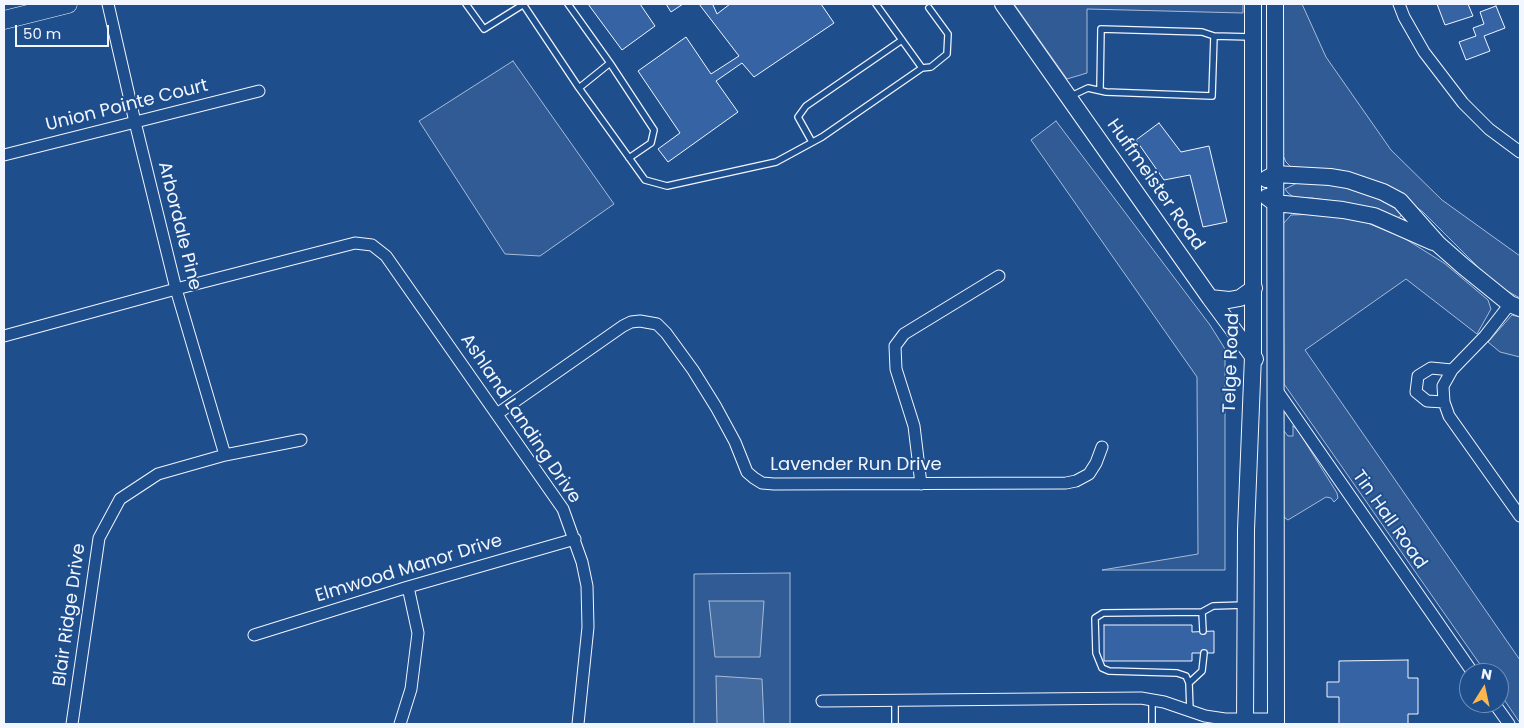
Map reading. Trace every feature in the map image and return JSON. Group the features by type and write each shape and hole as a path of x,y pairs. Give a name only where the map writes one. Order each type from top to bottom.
{"main road":[{"path":"4,20 68,4"},
{"name":"Huffmeister Road","path":"1003,4 1275,388"},
{"name":"Telge Road","path":"1245,722 1246,530 1254,356 1253,4"},
{"path":"1275,4 1276,722"},
{"path":"1438,244 1374,216 1344,210 1275,203 1254,186 1275,174 1348,180 1383,192 1400,201 1438,244 1515,306"},
{"path":"1210,298 1229,300 1240,298 1254,288"}],"street":[{"name":"Arbordale Pine","path":"108,4 176,289 225,455"},
{"path":"1399,4 1404,17 1424,52 1457,96 1489,129 1520,152"},
{"name":"Union Pointe Court","path":"4,155 259,91"},
{"name":"Ashland Landing Drive","path":"176,289 355,243 372,244 386,256 563,509 575,539 587,586 588,627 578,724"},
{"path":"921,484 914,426 896,369 895,346 904,334 999,276"},
{"path":"4,336 176,289"},
{"path":"1515,306 1452,370 1444,386 1444,402 1449,416 1520,516"},
{"name":"Lavender Run Drive","path":"496,414 623,326 631,322 648,322 657,324 666,333 693,370 735,442 747,472 762,483 1066,483 1076,481 1089,474 1096,463 1102,447"},
{"path":"1444,402 1427,401 1416,392 1418,376 1431,368 1452,370"},
{"name":"Tin Hall Road","path":"1275,388 1466,663"},
{"name":"Blair Ridge Drive","path":"72,724 99,538 120,499 158,474 225,455 301,440"},
{"name":"Elmwood Manor Drive","path":"254,635 408,587 575,539"},
{"path":"400,724 411,689 418,633 408,587"},
{"path":"822,701 1131,698 1152,700 1205,716 1245,722 1276,722"},
{"path":"1501,713 1509,724"}],"lane":[{"path":"466,4 484,29 523,4 579,88 645,180 666,186 776,162 812,142 922,68 931,68 947,54 948,34 929,8"},
{"path":"568,4 654,130 651,143 629,158"},
{"path":"876,4 922,68"},
{"path":"1100,89 1101,29 1202,32 1214,36 1253,37"},
{"path":"1069,97 1088,88 1100,89 1106,92 1212,96 1214,36"},
{"path":"812,142 798,117 806,106 902,40"},
{"path":"579,88 610,63"},
{"path":"1190,711 1189,683 1186,676 1177,673 1109,672 1102,668 1096,653 1095,618 1103,613 1202,612 1212,606 1245,605"},
{"path":"1202,612 1203,631"},
{"path":"1189,683 1202,671 1204,653"},
{"path":"895,700 895,724"},
{"path":"1152,700 1152,724"}],"shaded area":[{"path":"1014,4 1243,4 1243,13 1087,9 1087,73 1067,79"},
{"path":"1283,4 1302,4 1326,57 1391,150 1442,200 1520,256 1520,298 1496,285 1423,212 1404,198 1374,181 1339,170 1291,167 1286,162 1282,153"},
{"path":"513,61 614,204 540,256 505,254 419,121"},
{"path":"1056,121 1210,325 1225,349 1225,570 1102,570 1198,554 1197,377 1031,140"},
{"path":"1299,182 1348,187 1373,196 1400,211 1401,216 1396,219 1354,204 1312,198 1295,198 1285,189"},
{"path":"1320,214 1365,222 1404,238 1444,263 1488,300 1491,309 1477,334 1406,279 1305,350 1520,660 1520,723 1509,707 1509,663 1479,663 1284,384 1283,224 1291,215"},
{"path":"1512,315 1520,317 1520,357 1500,352 1488,342"},
{"path":"1293,426 1297,429 1337,493 1338,498 1334,502 1331,498 1326,497 1288,520 1283,514 1283,435 1284,431 1288,436 1293,436"},
{"path":"790,573 790,724 694,724 694,574"},
{"path":"709,601 764,601 760,657 715,657"},
{"path":"716,676 762,679 764,724 717,724"}],"building":[{"path":"588,4 640,4 655,26 622,50"},
{"path":"666,4 683,4 671,12"},
{"path":"699,4 715,4 713,5 717,14 730,4 821,4 834,23 754,77 742,63 716,81 738,112 668,162 658,149 680,133 638,71 686,37 711,74 739,56"},
{"path":"1437,4 1468,4 1473,16 1445,25"},
{"path":"1496,6 1505,28 1484,36 1490,51 1466,60 1459,42 1476,36 1473,28 1484,24 1480,12"},
{"path":"1159,123 1181,152 1209,146 1227,222 1203,227 1190,175 1164,180 1136,140"},
{"path":"1104,625 1192,625 1192,632 1214,631 1214,653 1192,653 1192,661 1104,661"},
{"path":"1408,660 1408,678 1418,678 1418,714 1408,714 1408,724 1339,724 1339,697 1327,697 1327,682 1339,682 1339,661"}]}
